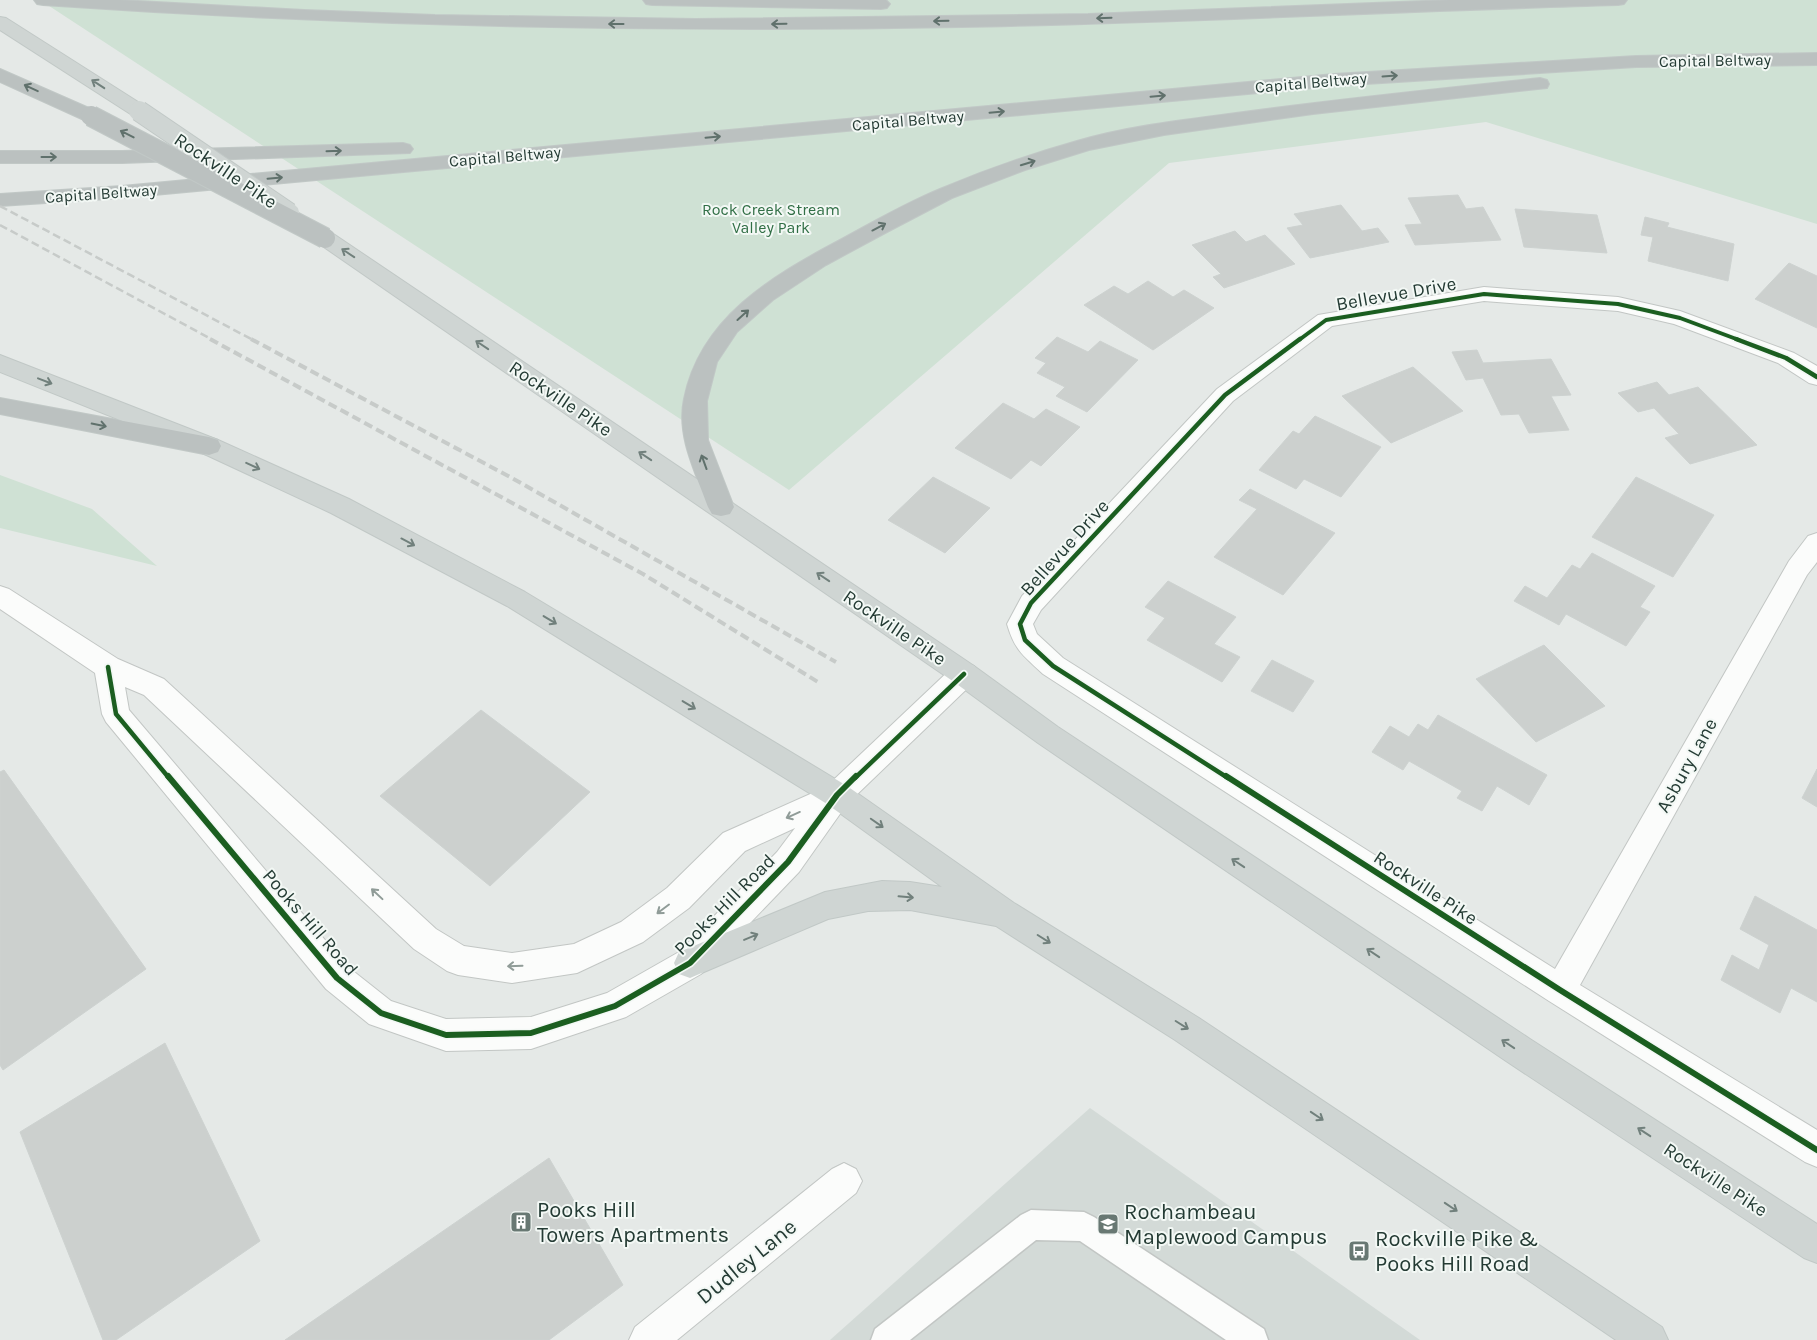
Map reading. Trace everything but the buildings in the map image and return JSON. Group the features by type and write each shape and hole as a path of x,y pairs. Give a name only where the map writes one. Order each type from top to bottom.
{"highway":[{"path":"43,0 285,15 511,23 720,25 1074,19 1618,0"},
{"path":"652,0 894,4"},
{"path":"972,5 1450,6"},
{"name":"Capital Beltway","path":"0,200 122,192 1334,80 1496,68 1633,62 1817,59"},
{"path":"721,508 696,440 696,401 706,362 729,327 765,295 818,260 945,194 1018,166 1085,145 1164,129 1313,108 1511,86 1643,75 1817,66"},
{"path":"0,75 91,116 325,238"},
{"path":"0,157 122,157 664,142"},
{"path":"0,406 209,446"}],"main road":[{"name":"Rockville Pike","path":"0,22 139,111 964,674 1048,735 1501,1039 1817,1245"},
{"path":"0,363 209,446 340,506 516,599 837,795 1003,913 1187,1029 1649,1340"},
{"path":"690,963 825,906 874,896 929,899 1003,913"}],"street":[{"name":"Bellevue Drive","path":"1025,640 1020,624 1031,602 1224,395 1326,320 1484,294 1618,304 1680,318 1786,358 1817,377"},
{"name":"Asbury Lane","path":"1560,990 1798,568 1817,543"},
{"name":"Pooks Hill Road","path":"0,596 108,667 154,687 425,939 458,960 512,968 577,958 632,932 678,898 734,842 837,795"},
{"name":"Rockville Pike","path":"1025,640 1053,666 1076,681 1560,990 1817,1150"},
{"name":"Pooks Hill Road","path":"108,667 116,714 337,978 381,1013 446,1035 531,1033 615,1006 690,963 788,862 837,795 964,674"},
{"name":"Dudley Lane","path":"648,1340 844,1181"}],"lane":[{"path":"886,1340 1031,1226 1084,1228 1253,1340"}],"shaded area":[{"name":"Rochambeau Maplewood Campus","path":"1090,1108 1420,1340 830,1340"}],"green space":[{"name":"Rock Creek Stream Valley Park","path":"40,0 1817,0 1817,224 1486,122 1169,163 789,490"},
{"path":"0,475 92,509 157,566 0,528"}],"railway":[{"path":"0,206 253,340"},
{"path":"0,225 213,340"},
{"path":"210,339 643,574 818,682"},
{"path":"251,339 512,478 836,662"}],"cycle path":[{"path":"1817,377 1786,358 1680,318 1618,304 1484,294 1326,320 1225,395 1031,603 1020,624 1025,640 1053,666 1560,990 1817,1150"},
{"path":"108,667 116,714 337,978 381,1013 446,1035 531,1033 615,1006 690,963 788,862 837,795 964,674"}],"place":[{"name":"Pooks Hill Towers Apartments","path":"521,1222"},
{"name":"Rochambeau Maplewood Campus","path":"1108,1224"},
{"name":"Rockville Pike & Pooks Hill Road","path":"1359,1251"}]}
